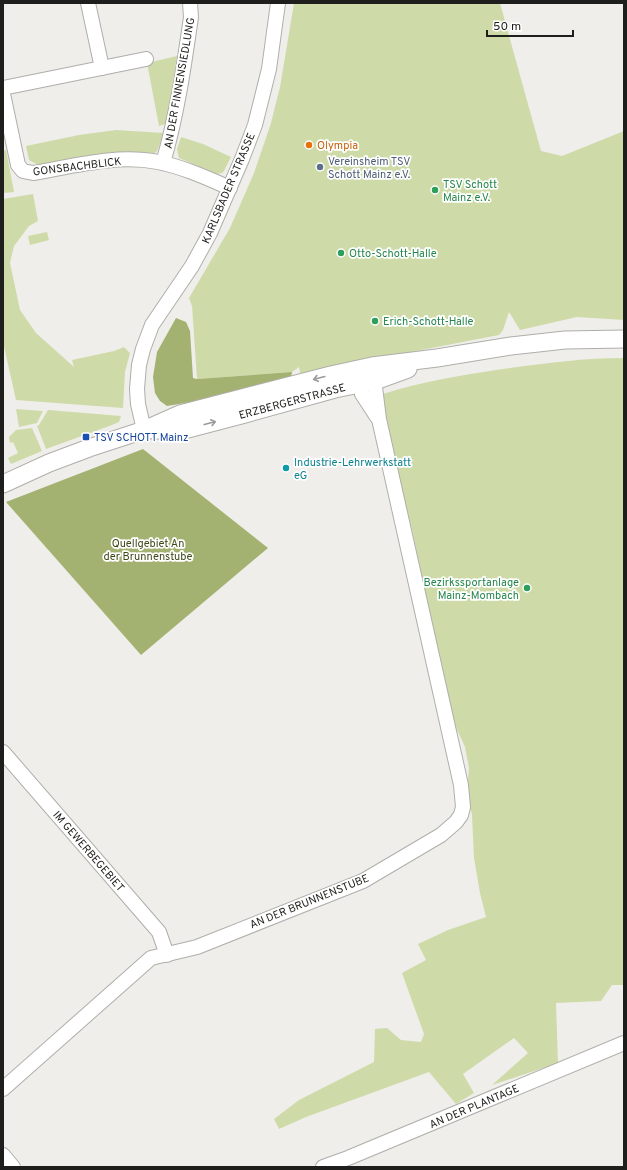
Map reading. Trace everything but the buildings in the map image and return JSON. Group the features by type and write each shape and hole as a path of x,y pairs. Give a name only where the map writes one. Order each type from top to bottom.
{"main road":[{"name":"ERZBERGERSTRASSE","path":"3,484 49,463 144,430 184,430 335,389 366,375 437,358 511,346 565,340 624,339"}],"street":[{"path":"88,3 102,68"},
{"name":"AN DER FINNENSIEDLUNG","path":"163,163 172,131 178,101 191,17 190,3"},
{"name":"KARLSBADER STRASSE","path":"144,430 138,404 137,389 139,365 143,349 152,325 192,266 210,233 255,125 269,69 278,3"},
{"path":"3,88 146,59"},
{"name":"GONSBACHBLICK","path":"3,94 18,165 23,171 33,173 113,160 132,159 163,163 183,169 230,188"},
{"name":"AN DER BRUNNENSTUBE","path":"3,1089 151,958 197,947 363,881 441,835 456,822 461,815 463,807 461,784 378,420 362,394 366,375"},
{"name":"IM GEWERBEGEBIET","path":"3,752 159,932 167,955"},
{"name":"AN DER PLANTAGE","path":"323,1167 356,1155 624,1043"},
{"path":"3,1155 13,1167"}],"green space":[{"name":"TSV Schott Mainz e.V.","path":"294,3 500,3 541,151 562,156 624,131 624,320 577,317 520,330 509,312 503,330 499,335 411,352 301,377 299,367 292,372 197,379 192,306 189,298 230,228 254,173 271,123 280,87"},
{"path":"177,56 167,120 165,124 159,126 147,63"},
{"path":"116,130 164,133 155,153 104,153 38,165 29,160 26,146 79,135"},
{"path":"181,137 203,144 231,157 224,171 217,174 179,158 177,149"},
{"path":"6,150 14,192 3,193 3,151"},
{"path":"33,194 38,221 29,226 14,246 10,263 20,310 36,333 74,367 72,360 114,351 124,347 130,353 125,372 123,408 16,400 3,342 3,199"},
{"path":"47,232 49,240 30,245 28,236"},
{"path":"176,318 186,322 190,331 193,378 197,379 292,372 291,379 203,400 167,406 160,401 155,393 153,377 157,352"},
{"name":"Bezirkssportanlage Mainz-Mombach","path":"624,358 624,985 612,985 601,1001 556,1003 558,1063 492,1085 528,1053 514,1038 463,1074 474,1093 456,1104 429,1072 306,1117 279,1129 274,1119 299,1100 374,1062 375,1029 387,1028 401,1040 421,1042 424,1034 402,973 426,960 418,944 448,930 486,917 474,858 472,815 467,793 469,768 465,747 454,723 446,691 412,529 384,419 383,394 453,377 496,370 576,360"},
{"path":"16,409 43,411 37,423 19,427"},
{"path":"48,410 121,416 119,422 46,449 37,426"},
{"path":"32,428 42,451 11,464 8,458 18,453 13,442 10,443 9,437 16,430"},
{"name":"Quellgebiet An der Brunnenstube","path":"143,449 268,548 141,655 6,502"}],"place":[{"name":"Olympia","path":"309,145"},
{"name":"Vereinsheim TSV Schott Mainz e.V.","path":"320,167"},
{"name":"TSV Schott Mainz e.V.","path":"435,190"},
{"name":"Otto-Schott-Halle","path":"341,253"},
{"name":"Erich-Schott-Halle","path":"375,321"},
{"name":"TSV SCHOTT Mainz","path":"86,437"},
{"name":"Industrie-Lehrwerkstatt eG","path":"286,468"},
{"name":"Bezirkssportanlage Mainz-Mombach","path":"527,588"}]}
